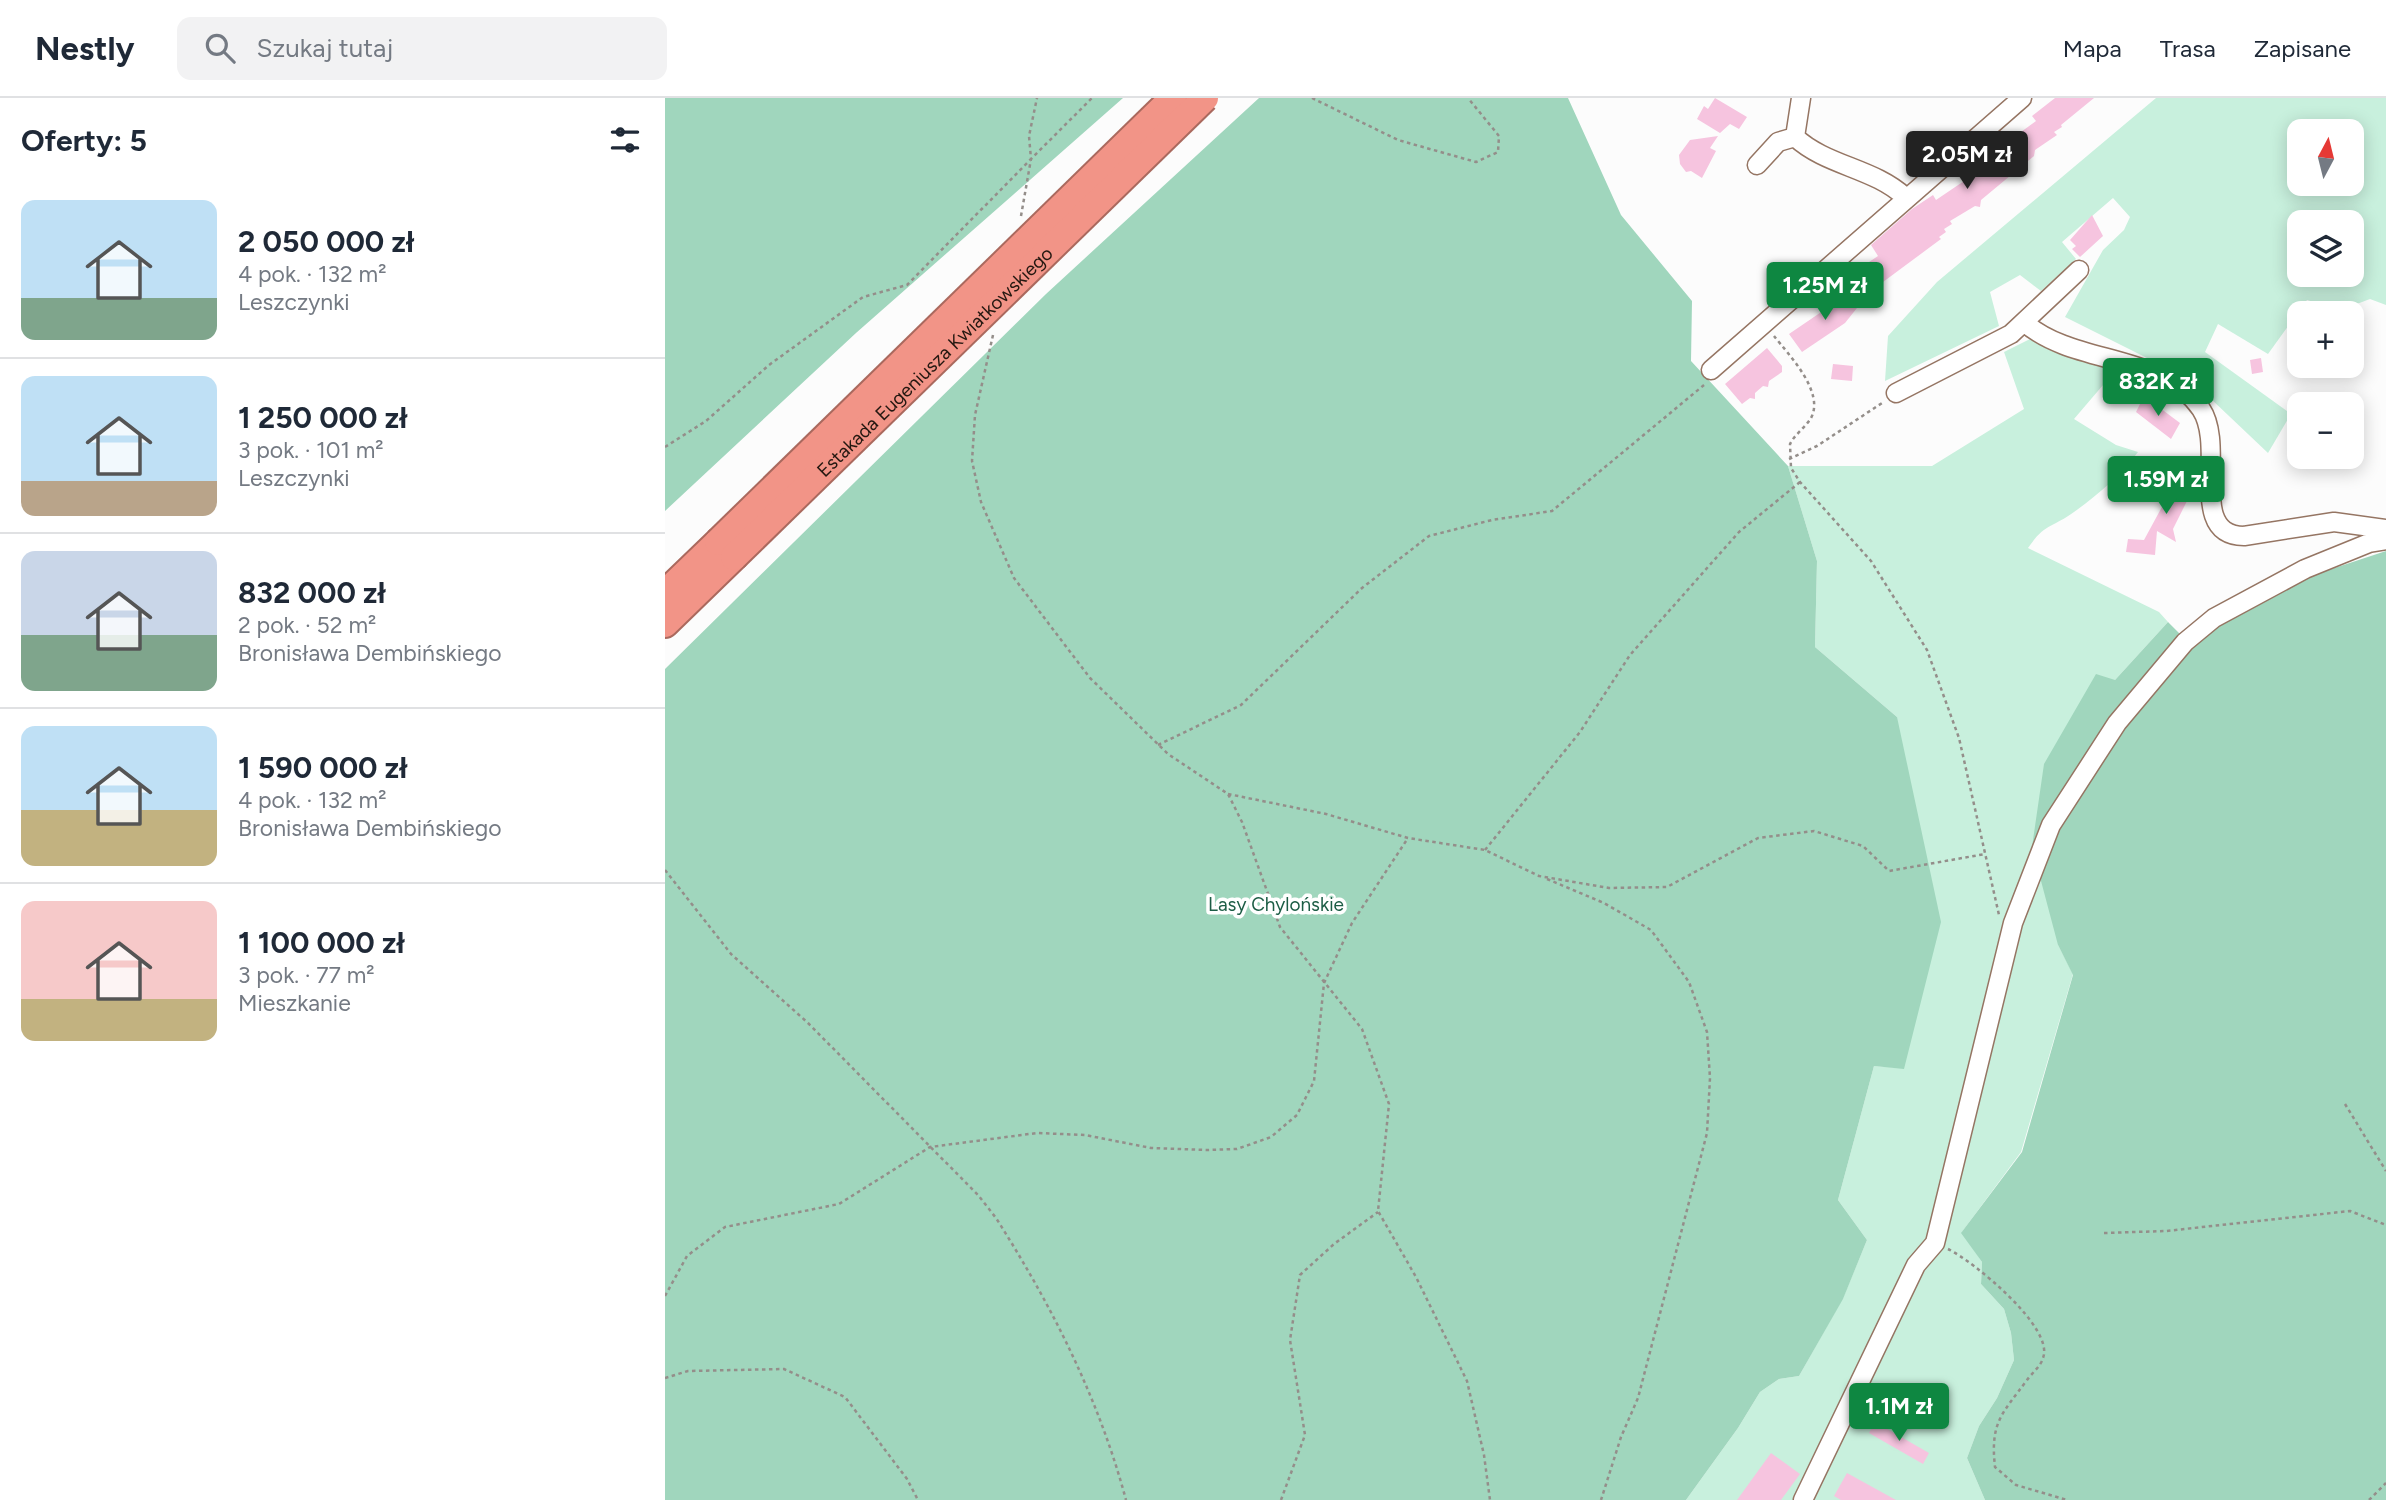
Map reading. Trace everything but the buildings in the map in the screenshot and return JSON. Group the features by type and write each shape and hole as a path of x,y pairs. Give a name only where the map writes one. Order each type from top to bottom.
{"highway":[{"name":"Estakada Eugeniusza Kwiatkowskiego","path":"665,624 726,550 1173,98"},
{"name":"Estakada Eugeniusza Kwiatkowskiego","path":"665,593 726,550 1205,98"}],"street":[{"path":"1795,136 1801,98"},
{"path":"1711,370 1905,197 2022,98"},
{"path":"1758,165 1778,142 1795,136"},
{"path":"1795,136 1813,149 1886,181 1905,197"},
{"path":"1896,393 2011,334 2079,271"},
{"path":"2025,323 2040,336 2081,352 2139,368 2186,392 2208,420 2212,435 2211,511 2222,531 2231,536 2244,536 2334,522 2386,529"},
{"path":"1806,1499 1916,1265 1935,1243 2013,923 2051,825 2117,723 2186,642 2214,618 2305,569 2369,542 2386,540"}],"path":[{"path":"1019,227 1031,159 1029,136 1037,98"},
{"path":"665,447 706,421 769,365 863,297 907,285 1092,98"},
{"path":"1311,98 1398,140 1476,162 1498,152 1499,136 1468,98"},
{"path":"1764,323 1800,371 1810,388 1814,407 1812,417 1790,444 1789,459 1800,482 1871,561 1927,650 1959,738 1999,915 2013,923"},
{"path":"994,331 975,415 972,461 981,502 1014,578 1090,678 1158,745 1228,794 1326,814 1408,838 1485,850 1604,903 1651,930 1689,982 1707,1032 1710,1078 1707,1133 1638,1398 1621,1437 1601,1500"},
{"path":"1158,745 1241,705 1361,588 1429,536 1492,520 1552,511 1709,382 1706,375 1711,370"},
{"path":"1789,459 1817,446 1896,393"},
{"path":"1485,850 1580,732 1630,656 1739,531 1800,482"},
{"path":"1228,794 1247,835 1280,927 1362,1029 1389,1104 1378,1212 1416,1277 1467,1381 1484,1455 1490,1500"},
{"path":"1539,876 1609,888 1667,887 1758,838 1814,831 1863,846 1889,871 1985,854"},
{"path":"665,1296 687,1256 725,1227 839,1204 930,1147 1037,1133 1085,1135 1151,1148 1206,1150 1237,1149 1271,1137 1297,1115 1314,1081 1324,984 1352,923 1408,838"},
{"path":"665,870 731,954 808,1023 978,1195 996,1218 1061,1331 1103,1423 1126,1500"},
{"path":"2345,1104 2386,1171"},
{"path":"2104,1233 2166,1231 2350,1211 2386,1225"},
{"path":"1281,1500 1305,1435 1290,1340 1300,1275 1334,1244 1378,1212"},
{"path":"1935,1243 1959,1255 1997,1285 2035,1326 2044,1342 2044,1358 2001,1415 1992,1438 1995,1466 2016,1485 2067,1500"},
{"path":"665,1378 688,1370 784,1369 845,1397 907,1479 918,1500"},
{"path":"2369,1500 2386,1483"}],"green space":[{"path":"665,98 1123,98 856,333 665,511"},
{"name":"Lasy Chylońskie","path":"1259,98 1568,98 1621,215 1692,301 1691,361 1788,466 1817,561 1815,647 1897,717 1941,922 1904,1069 1874,1066 1838,1200 1867,1240 1843,1299 1799,1376 1779,1379 1760,1392 1738,1428 1686,1500 665,1500 665,669 1046,294"},
{"path":"2156,98 2386,98 2386,305 2370,299 2364,301 2287,301 2287,328 2268,354 2218,324 2205,352 2287,411 2287,421 2268,453 2191,380 2065,317 2103,250 2124,230 2130,217 2113,198 2062,242 2076,259 2041,291 2020,275 1990,292 1999,326 1885,381 1888,336 1937,282"},
{"path":"2030,339 2115,371 2074,419 2116,445 2138,452 2100,491 2074,512 2044,530 2028,548 2159,612 2168,622 2115,680 2058,945 2073,974 2021,1152 1962,1232 1982,1262 1981,1284 2004,1309 2011,1333 2014,1360 1997,1398 1979,1426 1967,1458 1985,1500 1686,1500 1738,1428 1760,1392 1779,1379 1799,1376 1843,1298 1867,1240 1838,1200 1874,1066 1904,1068 1897,717 1815,647 1817,561 1788,466 1932,466 2024,409 2004,352"},
{"path":"2386,551 2386,1500 1985,1500 1967,1458 1979,1426 1997,1398 2014,1360 2011,1333 2004,1309 1981,1284 1982,1262 1961,1233 2022,1152 2073,975 2058,945 2032,847 2044,764 2096,674 2115,680 2168,622 2181,635 2283,585"}]}
